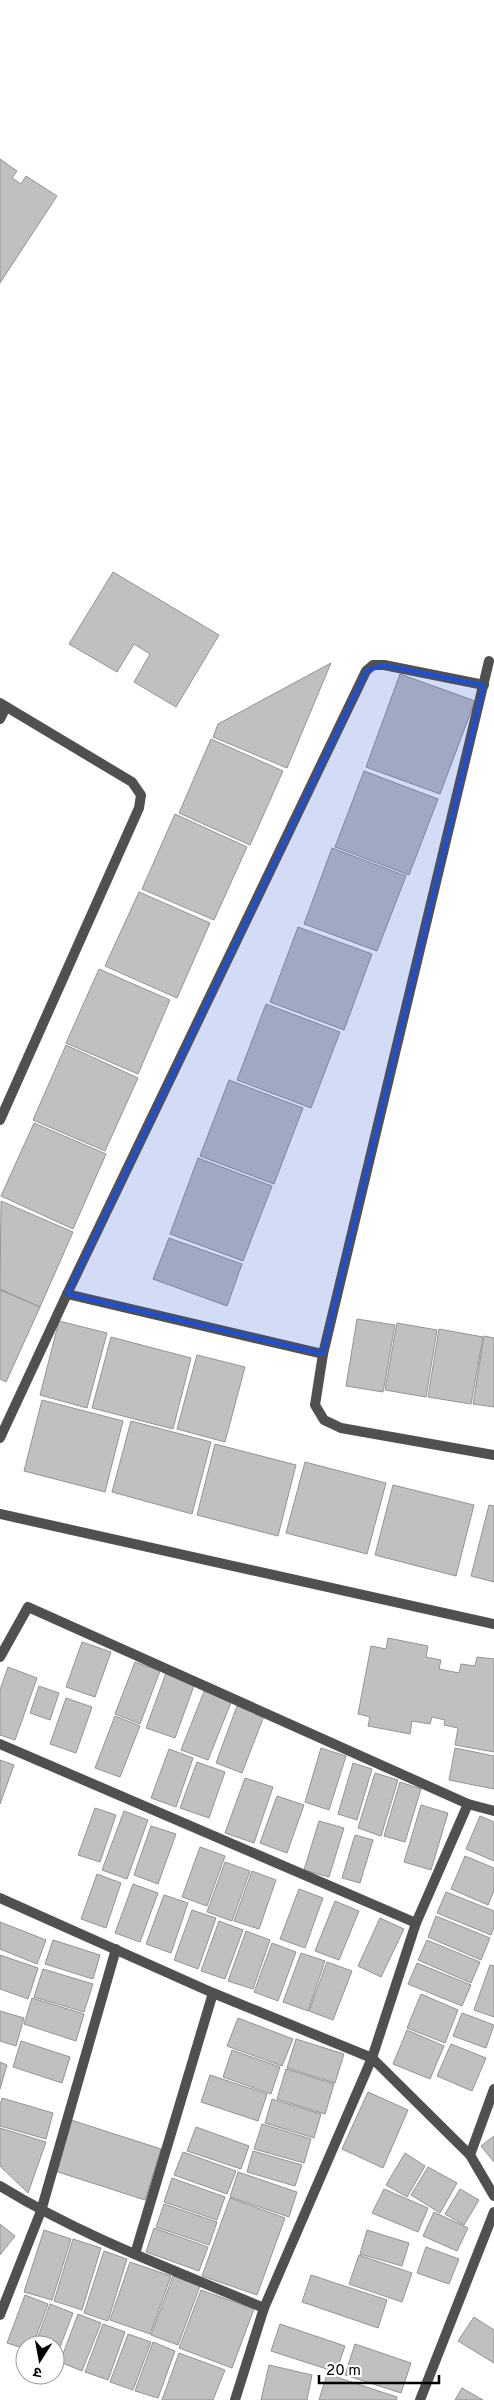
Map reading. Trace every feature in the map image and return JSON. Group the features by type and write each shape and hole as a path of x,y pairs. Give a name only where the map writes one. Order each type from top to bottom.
{"street":[{"path":"489,661 323,1354 315,1405 324,1420 341,1428 494,1454"},
{"path":"0,1438 67,1294 366,671 373,665 384,665 484,685"},
{"path":"0,719 3,705 132,782 141,795 139,808 0,1120"},
{"path":"67,1294 323,1354"},
{"path":"0,1514 494,1624"},
{"path":"0,1657 28,1607 468,1804 494,1811"},
{"path":"0,1744 416,1923"},
{"path":"234,2400 264,2308 372,2058 416,1923 468,1804"},
{"path":"0,1898 213,1992 372,2058 470,2155 494,2196"},
{"path":"0,2315 41,2211 116,1949"},
{"path":"135,2254 213,1992"},
{"path":"470,2155 494,2089"},
{"path":"0,2186 41,2211 98,2239 264,2308"},
{"path":"420,2400 494,2212"}],"highlighted area":[{"path":"384,665 484,685 323,1354 67,1294 366,671"}],"building":[{"path":"0,159 17,171 12,178 21,184 26,176 57,196 0,283"},
{"path":"113,572 219,635 176,707 134,682 150,654 134,644 117,672 69,644"},
{"path":"331,663 287,768 213,737 218,724"},
{"path":"400,674 475,701 440,794 366,767"},
{"path":"211,739 283,771 250,845 179,813"},
{"path":"364,771 438,799 409,875 335,847"},
{"path":"175,814 247,847 214,920 142,889"},
{"path":"332,848 406,876 377,951 304,924"},
{"path":"139,892 210,923 177,998 105,966"},
{"path":"298,927 372,954 344,1030 270,1002"},
{"path":"99,969 170,1000 138,1074 66,1043"},
{"path":"266,1004 340,1032 311,1108 237,1080"},
{"path":"66,1045 138,1078 105,1151 33,1120"},
{"path":"229,1080 303,1108 274,1184 200,1156"},
{"path":"34,1123 106,1154 73,1229 1,1196"},
{"path":"198,1158 272,1186 243,1261 170,1234"},
{"path":"1,1201 73,1232 40,1307 0,1289"},
{"path":"169,1238 242,1264 227,1306 153,1279"},
{"path":"0,1290 40,1307 6,1382 0,1379"},
{"path":"357,1319 395,1325 383,1392 346,1386"},
{"path":"59,1321 107,1333 87,1408 40,1395"},
{"path":"397,1323 437,1330 426,1397 385,1390"},
{"path":"439,1329 483,1337 471,1404 428,1397"},
{"path":"484,1336 494,1338 494,1407 473,1404"},
{"path":"111,1337 191,1358 173,1429 92,1408"},
{"path":"197,1355 245,1367 225,1442 177,1429"},
{"path":"42,1400 123,1421 105,1492 24,1471"},
{"path":"131,1421 211,1442 192,1514 112,1492"},
{"path":"215,1444 296,1465 278,1536 197,1515"},
{"path":"305,1462 386,1483 367,1554 286,1533"},
{"path":"393,1485 474,1505 456,1576 375,1555"},
{"path":"489,1505 494,1506 494,1582 471,1576"},
{"path":"388,1638 428,1646 426,1657 441,1660 439,1669 459,1673 461,1664 475,1666 477,1657 494,1659 494,1752 455,1745 458,1728 444,1725 445,1720 432,1717 430,1724 412,1721 410,1734 368,1726 370,1717 358,1714 371,1646 386,1649"},
{"path":"82,1642 111,1652 95,1697 66,1687"},
{"path":"135,1662 160,1671 140,1724 115,1714"},
{"path":"8,1667 37,1678 15,1740 0,1735 0,1690"},
{"path":"166,1673 195,1683 175,1738 146,1728"},
{"path":"39,1686 59,1693 50,1720 30,1713"},
{"path":"205,1689 232,1700 208,1760 181,1750"},
{"path":"66,1698 92,1707 76,1753 50,1744"},
{"path":"237,1706 264,1716 242,1773 216,1763"},
{"path":"115,1716 140,1726 120,1777 95,1768"},
{"path":"321,1748 346,1756 329,1810 305,1802"},
{"path":"455,1748 494,1756 494,1789 449,1780"},
{"path":"169,1749 193,1758 176,1807 151,1798"},
{"path":"0,1760 14,1765 0,1804"},
{"path":"197,1762 225,1772 209,1818 180,1808"},
{"path":"353,1763 372,1769 357,1820 338,1814"},
{"path":"375,1773 398,1780 381,1836 358,1828"},
{"path":"245,1778 273,1787 254,1843 225,1833"},
{"path":"400,1782 421,1789 405,1842 384,1836"},
{"path":"277,1796 304,1805 287,1853 260,1843"},
{"path":"421,1805 448,1813 431,1870 404,1862"},
{"path":"95,1808 116,1815 100,1862 78,1855"},
{"path":"124,1811 148,1820 127,1879 102,1870"},
{"path":"480,1816 494,1822 494,1861 466,1849"},
{"path":"319,1821 344,1828 329,1877 304,1870"},
{"path":"151,1826 176,1834 158,1884 134,1875"},
{"path":"355,1835 373,1840 360,1883 342,1878"},
{"path":"200,1847 225,1856 207,1906 182,1897"},
{"path":"465,1856 494,1868 494,1891 488,1905 451,1889"},
{"path":"225,1862 250,1871 232,1921 207,1912"},
{"path":"252,1871 276,1880 259,1929 234,1921"},
{"path":"97,1874 121,1883 106,1928 81,1919"},
{"path":"133,1884 158,1893 140,1942 115,1933"},
{"path":"299,1889 323,1898 305,1948 280,1939"},
{"path":"446,1892 494,1911 494,1927 491,1935 437,1913"},
{"path":"164,1895 188,1903 171,1953 146,1944"},
{"path":"335,1901 359,1911 339,1960 315,1951"},
{"path":"192,1910 216,1918 198,1969 174,1960"},
{"path":"436,1916 490,1938 481,1960 428,1937"},
{"path":"380,1918 404,1929 381,1977 358,1966"},
{"path":"219,1921 243,1930 225,1979 201,1971"},
{"path":"0,1922 46,1940 37,1964 0,1949"},
{"path":"246,1931 270,1940 253,1989 228,1981"},
{"path":"53,1940 100,1955 93,1979 45,1964"},
{"path":"427,1940 480,1962 471,1983 418,1960"},
{"path":"272,1943 296,1952 278,2001 254,1992"},
{"path":"301,1953 325,1961 308,2011 283,2002"},
{"path":"0,1955 38,1968 28,1999 0,1989"},
{"path":"327,1962 352,1971 333,2020 309,2011"},
{"path":"417,1963 471,1985 462,2006 408,1984"},
{"path":"490,1965 494,1966 494,2017 474,2010"},
{"path":"43,1969 93,1984 84,2012 34,1997"},
{"path":"421,1994 458,2010 445,2043 407,2028"},
{"path":"32,1998 84,2014 76,2041 24,2024"},
{"path":"0,2011 24,2018 16,2046 0,2041"},
{"path":"462,2013 494,2025 486,2048 453,2036"},
{"path":"238,2018 293,2039 282,2066 227,2046"},
{"path":"407,2030 444,2046 430,2079 393,2064"},
{"path":"296,2039 344,2054 335,2083 287,2068"},
{"path":"21,2041 70,2057 62,2083 13,2067"},
{"path":"451,2044 486,2058 472,2091 437,2076"},
{"path":"232,2050 280,2067 271,2094 223,2077"},
{"path":"0,2062 7,2065 0,2089"},
{"path":"286,2069 334,2084 325,2114 277,2099"},
{"path":"210,2075 267,2094 258,2121 201,2102"},
{"path":"368,2092 408,2110 383,2168 342,2149"},
{"path":"2,2098 53,2113 46,2139 0,2126"},
{"path":"272,2099 321,2114 314,2138 265,2123"},
{"path":"71,2120 161,2149 145,2200 55,2171"},
{"path":"262,2124 311,2139 304,2163 254,2149"},
{"path":"196,2127 249,2146 241,2169 187,2151"},
{"path":"0,2128 46,2142 28,2193 0,2166"},
{"path":"494,2136 494,2162 481,2146"},
{"path":"253,2151 302,2165 295,2186 247,2172"},
{"path":"183,2152 236,2171 227,2194 174,2175"},
{"path":"405,2153 425,2166 407,2197 386,2185"},
{"path":"428,2167 457,2183 440,2213 411,2195"},
{"path":"238,2172 297,2192 289,2217 230,2197"},
{"path":"172,2178 225,2197 217,2220 164,2202"},
{"path":"384,2189 428,2208 418,2232 372,2213"},
{"path":"460,2189 479,2200 464,2225 445,2214"},
{"path":"230,2198 285,2218 257,2295 202,2276"},
{"path":"164,2204 217,2222 209,2245 156,2227"},
{"path":"434,2212 468,2228 457,2251 423,2236"},
{"path":"0,2224 15,2236 0,2255"},
{"path":"154,2228 208,2247 199,2271 146,2252"},
{"path":"44,2230 71,2239 52,2300 24,2292"},
{"path":"367,2230 409,2243 402,2266 360,2254"},
{"path":"73,2239 101,2248 82,2310 54,2301"},
{"path":"426,2247 459,2259 449,2284 417,2273"},
{"path":"104,2251 127,2259 108,2321 84,2313"},
{"path":"359,2255 412,2273 402,2302 349,2284"},
{"path":"130,2262 171,2276 150,2334 110,2320"},
{"path":"311,2275 387,2300 378,2328 302,2302"},
{"path":"173,2276 200,2286 178,2345 151,2335"},
{"path":"201,2290 254,2309 232,2368 179,2348"},
{"path":"25,2295 48,2304 37,2335 15,2335 15,2346 7,2343"},
{"path":"50,2304 73,2313 65,2335 39,2335"},
{"path":"78,2314 101,2323 82,2371 65,2364 65,2349"},
{"path":"474,2317 494,2330 494,2363 458,2341"},
{"path":"103,2324 125,2332 108,2380 85,2372"},
{"path":"280,2324 345,2346 336,2372 271,2351"},
{"path":"128,2334 151,2342 133,2390 110,2382"},
{"path":"153,2342 175,2351 158,2398 135,2391"},
{"path":"355,2344 411,2363 401,2393 345,2375"},
{"path":"179,2353 225,2370 213,2400 162,2400"},
{"path":"269,2365 312,2375 307,2400 261,2400"},
{"path":"327,2374 397,2397 396,2400 319,2400"},
{"path":"462,2388 483,2400 455,2400"}]}
